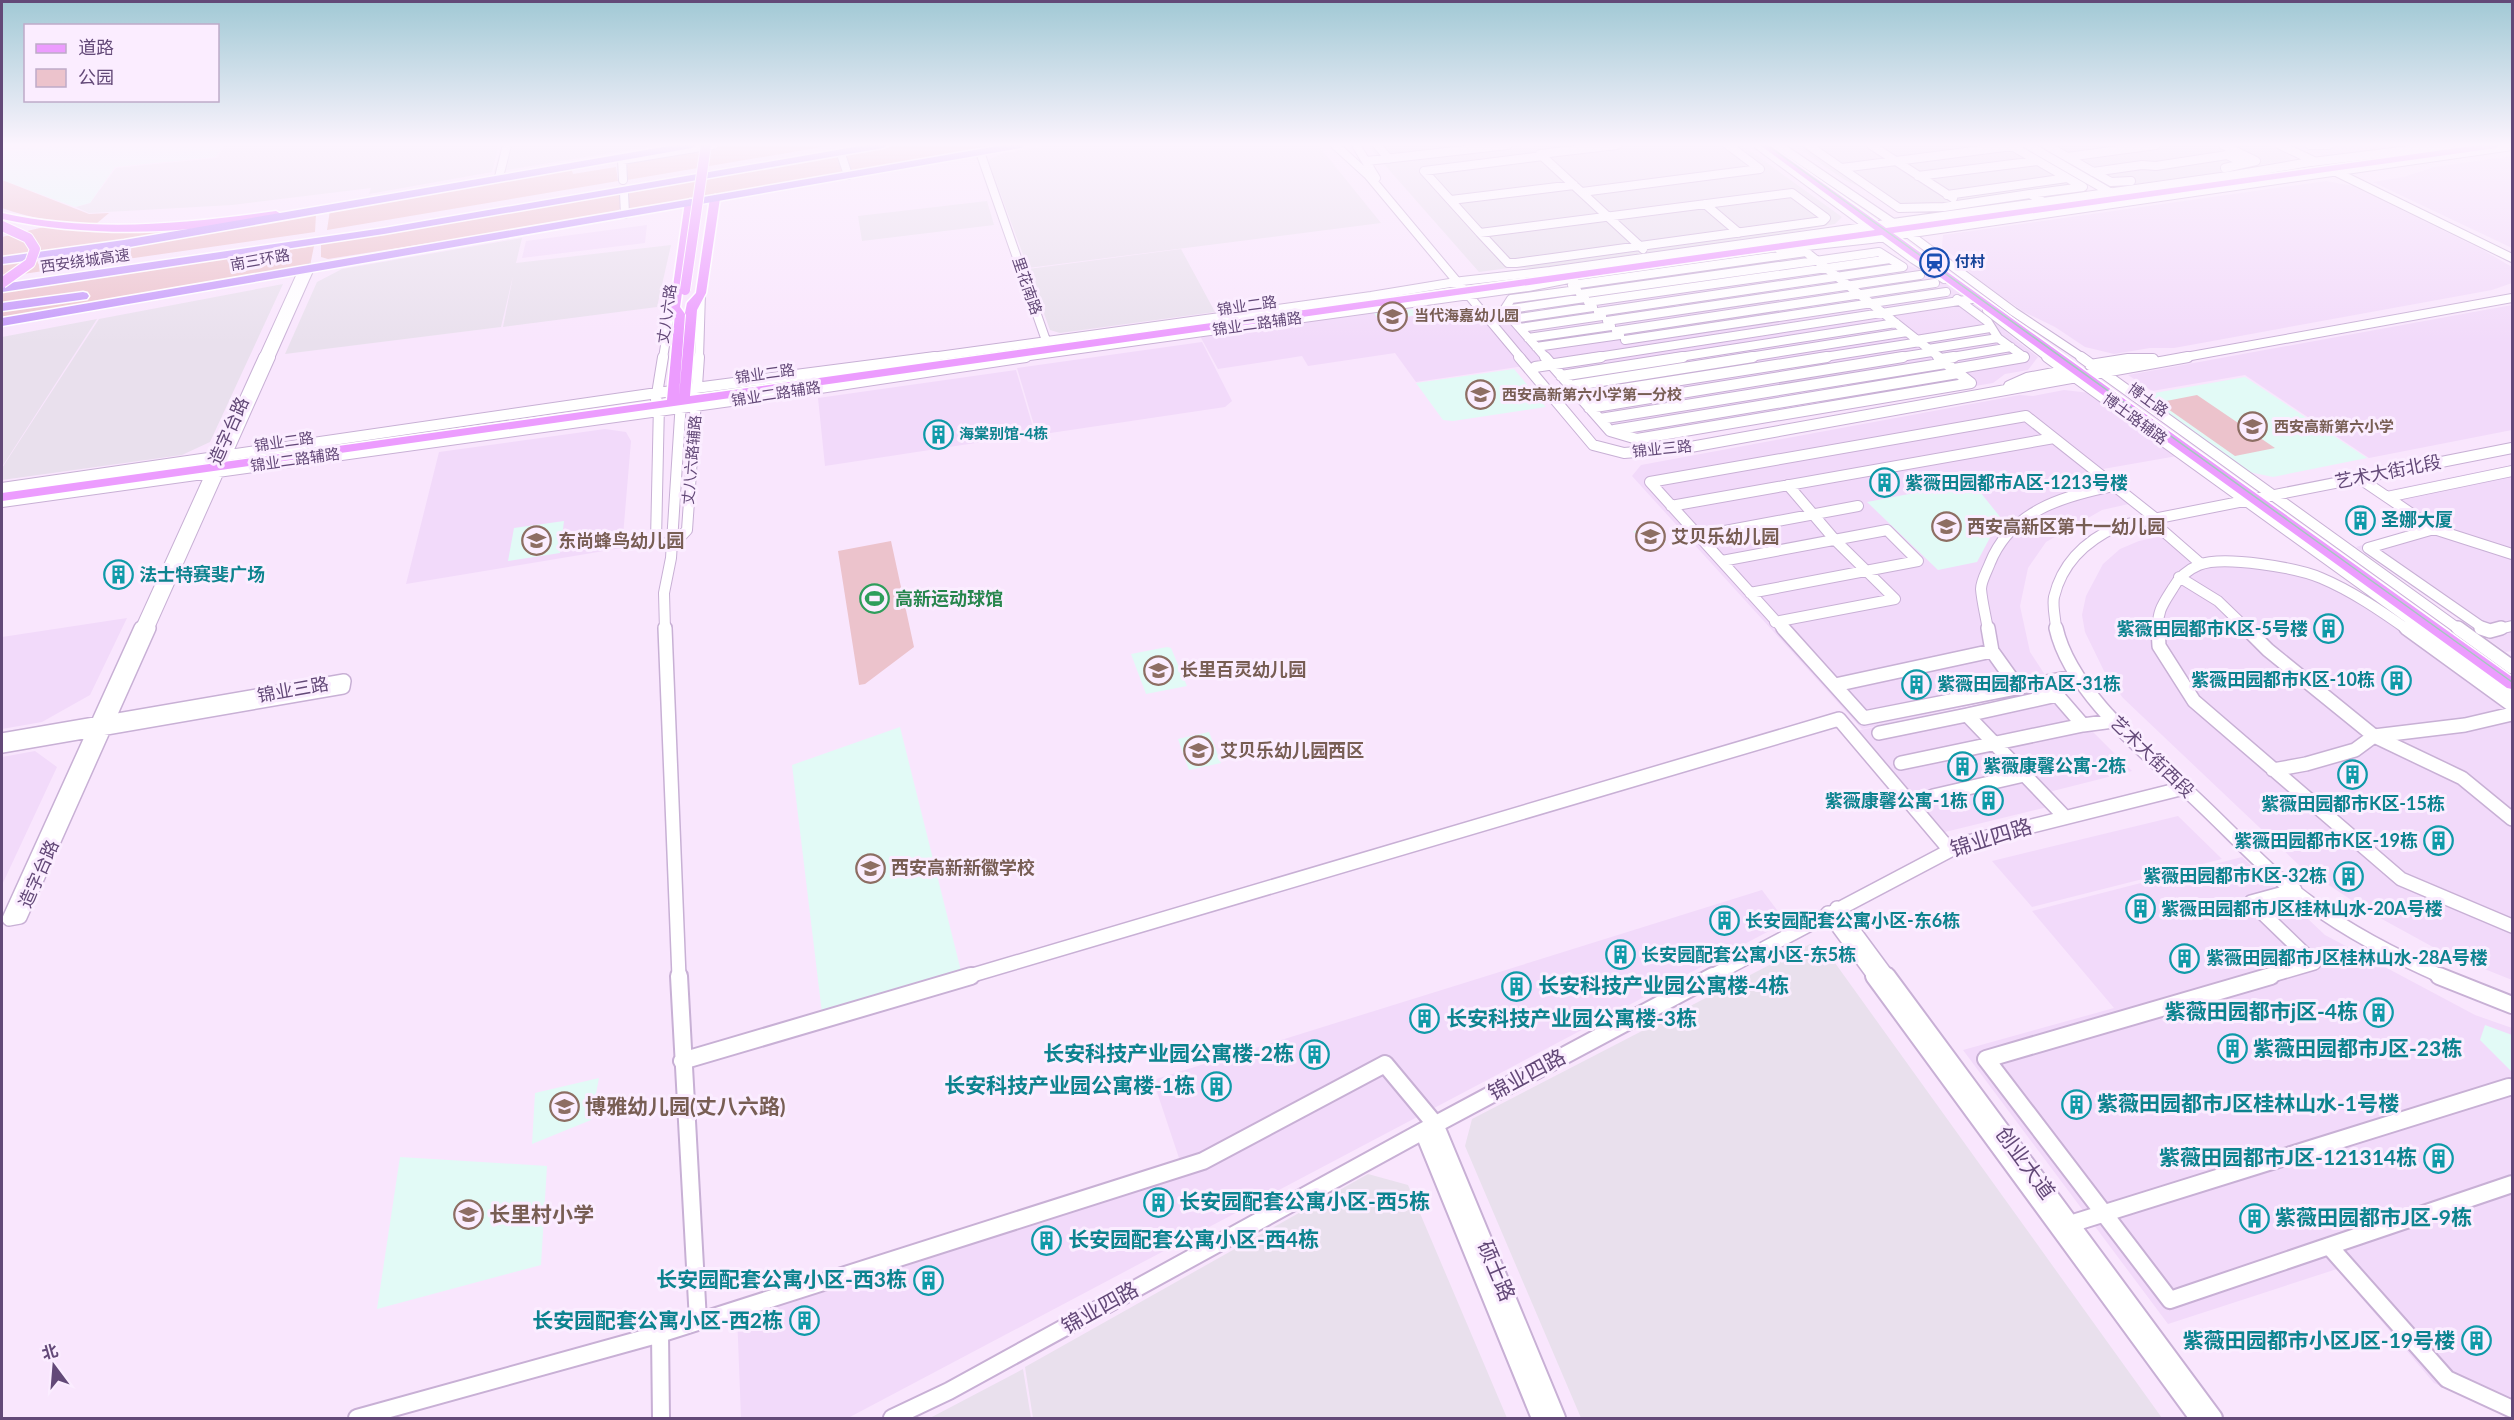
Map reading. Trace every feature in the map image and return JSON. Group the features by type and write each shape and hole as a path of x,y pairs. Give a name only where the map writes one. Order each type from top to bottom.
{"highway":[{"path":"2,261 124,244 300,211"},
{"name":"西安绕城高速","path":"2,282 323,235 462,211"},
{"name":"西安绕城高速","path":"2,288 373,233 499,211"},
{"name":"南三环路","path":"2,322 640,211"},
{"path":"2,307 449,244"}],"main road":[{"path":"2,216 43,224 129,229 193,225 295,211"},
{"path":"682,311 689,211"},
{"name":"丈八六路","path":"693,291 700,211"},
{"name":"丈八六路","path":"684,398 682,311 693,291 704,211"},
{"path":"682,311 693,291 712,211"},
{"name":"博士路","path":"1861,211 1887,229"},
{"name":"博士路","path":"1863,211 2512,676"},
{"name":"锦业二路","path":"2,495 2005,211"},
{"path":"2,226 28,238 35,249 30,263 2,282"},
{"name":"锦业二路","path":"1466,288 1647,269 1654,260"},
{"name":"博士路","path":"2499,665 2512,684"}],"street":[{"name":"里花南路","path":"1001,211 1049,347"},
{"path":"1399,211 1599,442 1624,453"},
{"path":"1403,211 1593,445 1624,453"},
{"path":"1461,211 1508,263 1823,221 1826,218 1817,211"},
{"path":"1603,211 1654,260"},
{"path":"1480,233 1651,211"},
{"path":"1714,211 1739,232"},
{"path":"1860,211 2014,312 2085,372"},
{"path":"1864,211 1972,299 2085,372 2510,294"},
{"path":"1709,427 1572,285 1647,269 1887,229 2013,211"},
{"path":"2420,211 2512,256"},
{"path":"1647,269 1732,263 1806,252 1871,303 1971,383 1637,439 1610,431 1589,408 1504,310 1511,299 1600,314 1710,328 1871,303 1947,292"},
{"path":"1536,347 1661,282 1880,252 1911,273 1935,283 1988,322 1998,338 2024,357 1864,376 1599,419"},
{"path":"1528,338 1670,290 1891,258"},
{"path":"1732,263 1889,397"},
{"path":"1520,328 1680,300 1903,267"},
{"name":"造字台路","path":"101,726 9,919 20,917 101,726 306,269"},
{"path":"1647,269 1814,424"},
{"path":"1512,319 1690,309 1920,275"},
{"path":"1600,314 1700,318 1935,283"},
{"name":"丈八六路辅路","path":"682,311 670,314 658,402 657,444 660,482 656,540 671,553 687,531 688,469 693,446 684,398 693,291"},
{"path":"2085,372 2128,359 2160,359 2510,294"},
{"path":"1535,367 1972,299"},
{"path":"1561,376 1896,323"},
{"path":"1579,396 1839,355 1990,328"},
{"path":"1570,386 1907,332"},
{"path":"1589,408 1851,365 1998,338"},
{"path":"1610,431 1876,386 2011,348"},
{"name":"锦业三路","path":"1814,424 2085,372"},
{"name":"锦业三路","path":"1624,453 1685,448 2085,372"},
{"name":"丈八六路","path":"684,398 670,480 675,486 671,553 664,593 682,1061 698,1321"},
{"path":"2077,676 1864,718 1650,482 2026,416 2155,518 2162,530 2200,564"},
{"path":"1671,506 2054,438"},
{"name":"艺术大街北段","path":"2259,497 2512,448"},
{"path":"2,488 218,464"},
{"path":"2,502 218,464"},
{"path":"2387,496 2512,471"},
{"path":"2359,478 2434,529 2512,554"},
{"path":"1775,622 1895,599 1835,540 1788,485"},
{"path":"2017,686 1992,651 1981,587 1997,546 2014,527 2038,510 2070,495 2114,486"},
{"name":"艺术大街西段","path":"2259,497 2155,518 2109,530 2080,548 2063,573 2055,597 2056,630 2069,664 2113,721 2295,890 2328,916 2412,963 2476,992 2512,1005"},
{"path":"1698,536 1858,506"},
{"path":"2434,529 2368,548 2482,629 2490,631 2512,626"},
{"path":"1722,561 1887,530 1918,561 1750,593"},
{"path":"2512,705 2383,612 2323,579 2302,571 2237,562 2200,564 2179,577 2157,615 2159,646 2193,701 2401,879 2512,926"},
{"path":"2179,577 2218,601 2268,650 2374,736 2463,778 2512,819"},
{"path":"1835,685 1992,651"},
{"path":"2499,665 2512,693"},
{"name":"锦业三路","path":"2,740 101,726 343,687 344,681 101,726 2,746"},
{"path":"1879,733 2057,695 2083,725"},
{"path":"2273,770 2307,764 2355,750 2374,736 2465,725 2512,714"},
{"path":"1967,715 2065,817"},
{"path":"682,1061 1839,719 1949,849"},
{"path":"1901,763 2083,725 2113,721"},
{"path":"1933,796 2024,775"},
{"name":"锦业四路","path":"892,1419 949,1391 1429,1128 1949,849 1964,843 2184,788"},
{"path":"2295,890 2251,902 2314,963 1986,1059 2170,1300 2512,1184"},
{"name":"创业大道","path":"1832,911 2070,1224 2214,1419"},
{"name":"创业大道","path":"1832,911 2198,1419"},
{"path":"357,1419 660,1334 1203,1161 1384,1064 1429,1128"},
{"path":"2070,1224 2510,1087"},
{"name":"硕士路","path":"1429,1128 1540,1419"},
{"name":"硕士路","path":"1429,1128 1557,1419"},
{"path":"2329,1246 2447,1379 2512,1409"},
{"path":"660,1334 661,1419"}],"shaded area":[{"path":"85,211 120,211 89,213"},
{"path":"899,211 990,211 994,225 862,241 858,216"},
{"path":"1007,211 1372,211 1381,223 1028,268"},
{"path":"1426,211 1834,211 1842,217 1835,224 1777,235 1536,268 1509,268 1479,272"},
{"path":"2111,211 2404,211 2512,267 2512,283 2492,290 2174,348 2150,348 2114,354 2085,347 2055,327 2024,312 1975,278 1960,261 1942,247 1943,235"},
{"path":"2435,211 2512,211 2512,248"},
{"path":"647,225 645,243 522,258 526,241"},
{"path":"522,238 516,263 671,245 657,307 503,327 513,276 501,327 285,354 317,282 342,269"},
{"path":"1181,249 1215,312 1060,333 1050,330 1028,269"},
{"path":"1808,250 1818,259 1878,250 1888,252 1907,265 1937,276 1987,313 2013,338 2038,357 2028,370 2005,374 1993,383 1642,442 1607,434 1544,363 1416,382 1395,353 1308,366 1302,356 1218,369 1200,336 1386,309 1415,310 1442,307 1471,313 1499,309 1510,298"},
{"path":"283,284 210,442 182,455 2,480 2,468 99,319"},
{"path":"2512,305 2512,430 2369,458 2245,375 2152,391 2128,375"},
{"name":"当代海嘉幼儿园","path":"1441,307 1444,311 1380,321 1373,312"},
{"path":"97,319 2,467 2,337"},
{"path":"1202,342 1232,401 1225,407 1037,435 1017,368"},
{"name":"西安高新第六小学第一分校","path":"1514,369 1546,407 1453,421 1443,420 1416,383"},
{"path":"1016,370 1035,434 825,466 818,398"},
{"name":"西安高新第六小学","path":"2245,377 2367,458 2273,477 2249,472 2143,395"},
{"path":"2064,390 2090,393 2177,456 2103,469 2142,501 2102,510 2046,542 2028,568 2020,606 2030,652 2053,687 1862,729 1632,476 1641,465 2020,395 2033,396"},
{"path":"605,429 626,432 631,441 622,548 406,584 439,452"},
{"path":"2512,465 2512,651 2506,652 2356,547 2424,527 2374,493"},
{"name":"西安高新区第十一幼儿园","path":"1972,482 2005,523 1993,532 1977,562 1938,570 1867,502"},
{"name":"东尚蜂鸟幼儿园","path":"564,521 560,553 508,561 514,528"},
{"name":"艾贝乐幼儿园","path":"1652,527 1666,543 1647,547 1633,531"},
{"path":"2172,534 2205,562 2237,560 2334,579 2390,609 2512,698 2512,980 2442,952 2371,913 2300,866 2123,698 2105,673 2085,632 2082,615 2086,596 2103,564 2120,549 2139,541"},
{"path":"127,618 90,695 42,722 2,729 2,637"},
{"name":"长里百灵幼儿园","path":"1171,648 1187,686 1146,694 1131,654"},
{"path":"2058,687 2092,731 2132,771 2049,792 2060,804 1945,832 1856,731"},
{"name":"西安高新新徽学校","path":"900,727 961,971 822,1013 792,765"},
{"name":"艾贝乐幼儿园西区","path":"1209,732 1221,763 1189,770 1178,739"},
{"path":"35,751 57,767 2,885 2,757"},
{"path":"2178,816 2222,859 2032,907 1992,861"},
{"path":"2242,857 2325,935 2475,1015 2512,1028 2512,1417 2434,1383 2337,1269 2168,1324 1963,1050 2114,1008 2032,911"},
{"path":"1762,890 1786,922 848,1418 741,1418 737,1314 1184,1173 1153,1080"},
{"path":"1810,944 1825,949 2162,1418 1581,1418 1465,1146 1472,1119"},
{"path":"2485,1025 2512,1035 2512,1072 2480,1040"},
{"name":"博雅幼儿园(丈八六路)","path":"599,1078 591,1120 532,1144 535,1093"},
{"name":"长里村小学","path":"400,1157 547,1166 541,1265 377,1309"},
{"path":"1368,1174 1408,1185 1507,1418 1033,1418 1025,1367"},
{"path":"1023,1369 1031,1418 930,1418"}],"green space":[{"path":"11,211 109,213 96,224 48,220"},
{"path":"330,211 438,211 327,230"},
{"path":"517,211 617,211 613,214 328,259 321,257 321,244"},
{"path":"316,214 315,232 2,277 2,263"},
{"path":"219,224 66,251 2,259 2,237 44,227 119,231"},
{"path":"314,246 310,266 2,321 2,291"},
{"path":"2197,395 2275,448 2235,456 2161,404 2161,402"},
{"name":"高新运动球馆","path":"891,541 914,647 865,684 859,685 838,551"}],"tram line":[{"path":"1859,211 2512,682"}],"place":[{"name":"付村","path":"1934,262"},
{"name":"当代海嘉幼儿园","path":"1393,316"},
{"name":"西安高新第六小学第一分校","path":"1481,395"},
{"name":"西安高新第六小学","path":"2253,427"},
{"name":"海棠别馆-4栋","path":"938,434"},
{"name":"紫薇田园都市A区-1213号楼","path":"1884,483"},
{"name":"圣娜大厦","path":"2360,520"},
{"name":"西安高新区第十一幼儿园","path":"1946,527"},
{"name":"艾贝乐幼儿园","path":"1650,537"},
{"name":"东尚蜂鸟幼儿园","path":"537,541"},
{"name":"法士特赛斐广场","path":"118,575"},
{"name":"高新运动球馆","path":"874,599"},
{"name":"紫薇田园都市K区-5号楼","path":"2329,629"},
{"name":"长里百灵幼儿园","path":"1159,670"},
{"name":"紫薇田园都市K区-10栋","path":"2396,680"},
{"name":"紫薇田园都市A区-31栋","path":"1916,684"},
{"name":"艾贝乐幼儿园西区","path":"1199,751"},
{"name":"紫薇康馨公寓-2栋","path":"1962,766"},
{"name":"紫薇田园都市K区-15栋","path":"2353,775"},
{"name":"紫薇康馨公寓-1栋","path":"1989,801"},
{"name":"紫薇田园都市K区-19栋","path":"2439,841"},
{"name":"西安高新新徽学校","path":"870,868"},
{"name":"紫薇田园都市K区-32栋","path":"2348,876"},
{"name":"紫薇田园都市J区桂林山水-20A号楼","path":"2140,909"},
{"name":"长安园配套公寓小区-东6栋","path":"1724,921"},
{"name":"长安园配套公寓小区-东5栋","path":"1620,955"},
{"name":"紫薇田园都市J区桂林山水-28A号楼","path":"2185,958"},
{"name":"长安科技产业园公寓楼-4栋","path":"1517,986"},
{"name":"紫薇田园都市j区-4栋","path":"2379,1012"},
{"name":"长安科技产业园公寓楼-3栋","path":"1425,1019"},
{"name":"紫薇田园都市J区-23栋","path":"2232,1049"},
{"name":"长安科技产业园公寓楼-2栋","path":"1315,1054"},
{"name":"长安科技产业园公寓楼-1栋","path":"1216,1086"},
{"name":"紫薇田园都市J区桂林山水-1号楼","path":"2076,1104"},
{"name":"博雅幼儿园(丈八六路)","path":"564,1107"},
{"name":"紫薇田园都市J区-121314栋","path":"2438,1158"},
{"name":"长安园配套公寓小区-西5栋","path":"1158,1202"},
{"name":"长里村小学","path":"468,1215"},
{"name":"紫薇田园都市J区-9栋","path":"2254,1218"},
{"name":"长安园配套公寓小区-西4栋","path":"1047,1240"},
{"name":"长安园配套公寓小区-西3栋","path":"928,1280"},
{"name":"长安园配套公寓小区-西2栋","path":"804,1321"},
{"name":"紫薇田园都市小区J区-19号楼","path":"2476,1341"}]}
